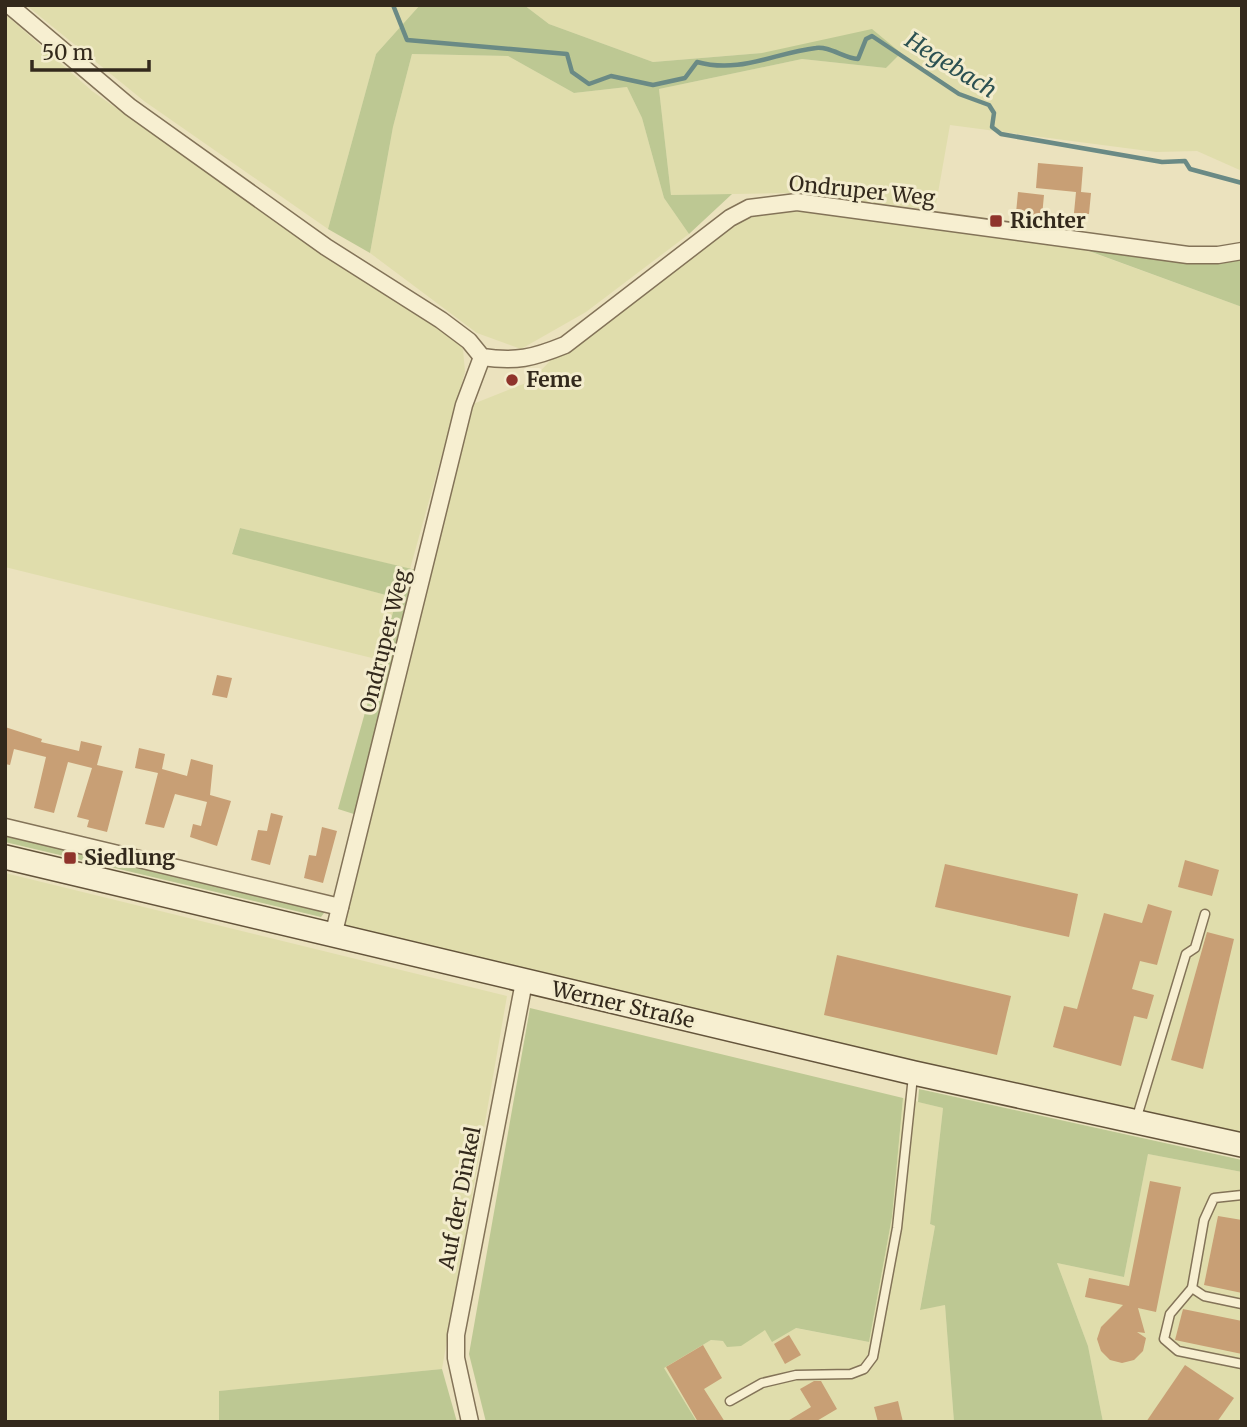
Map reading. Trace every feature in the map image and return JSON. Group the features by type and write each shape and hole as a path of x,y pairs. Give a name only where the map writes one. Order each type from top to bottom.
{"main road":[{"name":"Werner Straße","path":"5,856 524,982 914,1073 1242,1145"}],"street":[{"path":"9,5 130,107 326,247 441,320 469,341 482,357"},
{"name":"Ondruper Weg","path":"333,936 464,405 482,357 510,362 540,355 565,345 730,218 749,208 770,203 797,202 882,212 1188,255 1242,251"},
{"path":"5,827 340,907"},
{"name":"Auf der Dinkel","path":"470,1422 456,1358 456,1335 524,982"}],"lane":[{"path":"1135,1122 1186,954 1195,948 1205,914"},
{"path":"730,1401 762,1383 796,1375 851,1374 864,1368 873,1357 897,1228 914,1073"},
{"path":"1242,1195 1214,1198 1205,1220 1192,1288 1170,1314 1164,1339 1178,1351 1242,1364"},
{"path":"1192,1288 1204,1297 1242,1304"}],"shaded area":[{"path":"26,5 420,5 376,54 328,229 144,101"},
{"path":"524,5 1242,5 1242,171 1197,151 1156,152 950,125 935,210 786,193 671,195 659,89 802,59 886,68 901,53 762,53 653,62 549,24"},
{"path":"5,14 92,91 317,250 449,330 463,349 465,372 410,569 240,528 232,553 397,598 380,660 5,567"},
{"path":"412,54 508,56 574,93 627,87 642,118 664,198 689,234 586,312 521,349 477,333 370,253 393,127"},
{"path":"770,203 1077,247 1242,307 1242,1140 342,925 473,404 531,381 565,345 730,218"},
{"path":"5,873 507,996 442,1369 220,1391 219,1422 5,1422"},
{"path":"903,1098 943,1108 930,1224 935,1226 920,1309 945,1305 954,1422 697,1422 663,1367 711,1340 723,1341 765,1330 795,1328 869,1342 892,1217"},
{"path":"1148,1154 1242,1172 1242,1422 1103,1422 1088,1346 1057,1263 1124,1277"}],"green space":[{"path":"420,5 524,5 549,24 653,62 762,53 872,29 901,53 886,68 802,59 659,89 671,195 732,194 689,234 664,198 642,118 627,87 574,93 508,56 412,54 393,127 370,253 328,229 376,54"},
{"path":"1078,247 1195,262 1242,259 1242,307"},
{"path":"240,528 416,570 357,815 338,809 397,598 232,554"},
{"path":"5,832 327,909 321,917 5,842"},
{"path":"530,1008 903,1098 892,1217 869,1342 796,1328 772,1342 765,1330 741,1346 727,1347 723,1341 711,1340 664,1368 697,1422 486,1422 469,1354"},
{"path":"919,1089 1242,1160 1242,1172 1148,1154 1124,1277 1057,1263 1088,1346 1103,1422 954,1422 945,1305 920,1310 935,1226 930,1224 943,1108 918,1102"},
{"path":"442,1369 457,1422 219,1422 219,1391"}],"building":[{"path":"1038,163 1083,167 1081,192 1091,193 1089,214 1074,213 1076,192 1036,188"},
{"path":"1018,192 1044,195 1042,216 1016,213"},
{"path":"217,675 232,678 227,698 212,695"},
{"path":"5,727 42,739 41,742 79,751 81,741 102,746 97,765 123,771 107,832 87,827 89,820 77,817 92,768 68,762 54,813 34,808 46,757 14,749 10,765 5,764"},
{"path":"139,748 165,754 162,769 187,776 191,759 213,765 210,795 231,801 217,846 190,837 193,824 201,826 207,802 175,794 164,828 145,824 158,773 135,768"},
{"path":"271,813 283,816 270,865 251,860 258,830 267,831"},
{"path":"322,827 337,831 323,883 304,878 309,855 316,856"},
{"path":"1185,860 1219,870 1212,896 1178,887"},
{"path":"945,864 1078,894 1069,937 935,907"},
{"path":"1148,904 1172,911 1157,965 1140,961 1132,989 1154,995 1147,1019 1134,1016 1121,1066 1053,1047 1064,1006 1077,1009 1104,913 1142,923"},
{"path":"1207,932 1234,939 1203,1069 1171,1060"},
{"path":"837,955 1011,996 997,1055 824,1015"},
{"path":"1150,1181 1181,1187 1156,1312 1138,1308 1145,1333 1137,1332 1146,1338 1143,1351 1134,1360 1122,1363 1110,1360 1101,1351 1097,1339 1101,1327 1123,1305 1085,1297 1089,1278 1129,1286"},
{"path":"1218,1216 1242,1220 1242,1293 1204,1285"},
{"path":"1183,1309 1242,1321 1242,1354 1175,1340"},
{"path":"789,1335 801,1355 785,1364 774,1344"},
{"path":"703,1345 722,1378 704,1389 725,1422 698,1422 666,1367"},
{"path":"1185,1365 1234,1398 1217,1422 1146,1422"},
{"path":"814,1381 821,1381 837,1409 815,1422 786,1422 811,1407 800,1389"},
{"path":"898,1401 903,1422 878,1422 874,1407"}],"waterway":[{"name":"Hegebach","path":"393,5 407,40 567,54 572,72 589,84 611,76 653,85 685,78 697,62 728,66 816,48 858,59 866,39 872,36 959,94 989,105 994,113 992,127 1001,134 1162,162 1185,161 1190,169 1242,183"}],"place":[{"name":"Richter","path":"996,221"},
{"name":"Feme","path":"512,380"},
{"name":"Siedlung","path":"70,858"}]}
